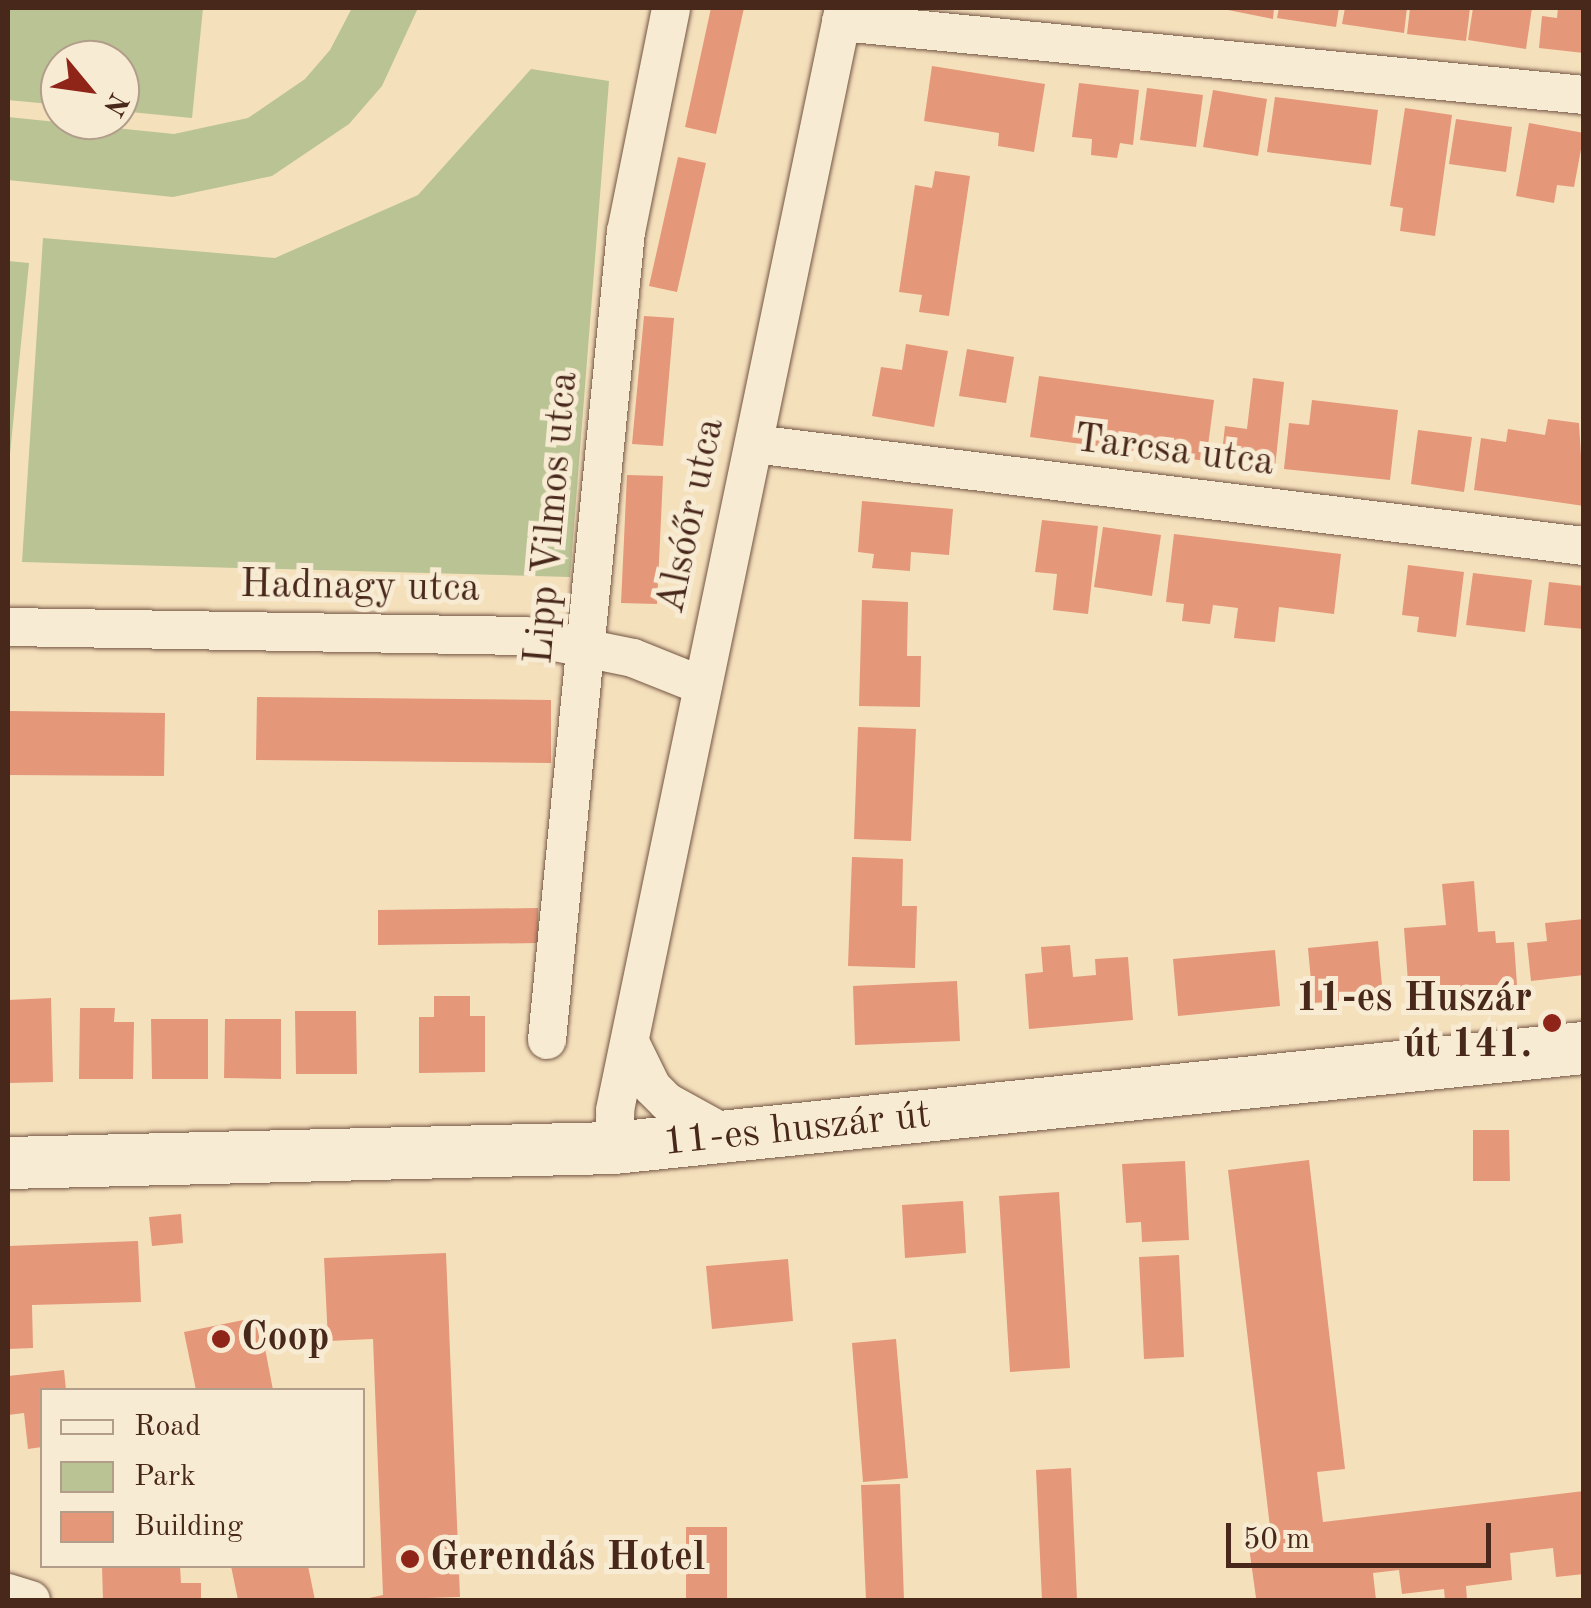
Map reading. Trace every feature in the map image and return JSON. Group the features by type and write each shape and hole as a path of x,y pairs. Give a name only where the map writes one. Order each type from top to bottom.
{"main road":[{"name":"11-es huszár út","path":"8,1162 614,1148 1584,1048"}],"street":[{"name":"Lipp Vilmos utca","path":"547,1040 626,232 671,8"},
{"path":"842,15 1584,95"},
{"name":"Alsóőr utca","path":"614,1148 630,1042 842,15"},
{"name":"Tarcsa utca","path":"754,444 1584,546"},
{"name":"Hadnagy utca","path":"8,627 427,633 588,646 702,686"},
{"path":"630,1042 652,1088 668,1102 734,1138"},
{"path":"8,1593 31,1600"}],"green space":[{"path":"8,8 203,8 192,118 140,113 140,40 40,40 40,103 8,100"},
{"path":"352,8 418,8 382,86 349,124 272,176 173,197 8,180 8,117 40,120 40,140 140,140 140,131 174,134 248,118 305,79 330,50"},
{"path":"531,69 609,81 570,577 22,562 43,238 275,258 418,195"},
{"path":"8,261 29,263 8,474"}],"building":[{"path":"711,8 744,8 716,134 685,127"},
{"path":"1218,8 1274,8 1273,19"},
{"path":"1279,8 1339,8 1336,27 1277,18"},
{"path":"1345,8 1407,8 1404,33 1342,24"},
{"path":"1410,8 1470,8 1466,41 1407,34"},
{"path":"1473,8 1532,8 1526,49 1468,40"},
{"path":"1558,8 1584,8 1584,53 1539,48 1542,16 1557,18"},
{"path":"932,66 1045,84 1034,152 998,146 999,133 924,121"},
{"path":"1079,83 1139,90 1133,145 1120,143 1117,158 1091,155 1092,139 1072,137"},
{"path":"1147,88 1203,95 1196,147 1140,140"},
{"path":"1213,90 1267,99 1258,156 1203,147"},
{"path":"1275,97 1378,110 1371,165 1267,152"},
{"path":"1405,108 1452,115 1435,236 1400,231 1403,208 1390,206"},
{"path":"1456,119 1512,127 1506,172 1449,164"},
{"path":"1529,123 1584,133 1574,187 1557,185 1554,203 1516,196"},
{"path":"678,157 706,163 677,292 649,286"},
{"path":"935,171 970,176 949,316 919,312 922,295 899,292 915,185 932,188"},
{"path":"644,316 674,318 663,446 632,444"},
{"path":"906,344 948,351 934,427 872,416 881,367 902,370"},
{"path":"967,349 1014,357 1006,403 959,396"},
{"path":"1039,376 1214,400 1206,461 1030,437"},
{"path":"1253,378 1284,382 1275,468 1221,462 1225,426 1247,429"},
{"path":"1312,400 1398,410 1390,480 1284,469 1289,423 1309,425"},
{"path":"1548,419 1579,423 1584,506 1474,490 1481,438 1506,442 1508,429 1545,435"},
{"path":"1418,430 1472,437 1464,492 1411,484"},
{"path":"627,475 663,476 657,604 621,603"},
{"path":"862,501 953,509 949,555 911,552 910,571 872,568 874,554 858,552"},
{"path":"1042,520 1098,526 1088,614 1053,610 1057,574 1035,572"},
{"path":"1103,527 1161,535 1152,596 1094,587"},
{"path":"1174,534 1341,554 1334,614 1279,607 1275,642 1234,638 1238,608 1213,605 1210,624 1182,621 1184,604 1166,602"},
{"path":"1408,565 1464,572 1456,637 1417,632 1419,617 1402,615"},
{"path":"1473,573 1532,580 1525,632 1466,625"},
{"path":"1549,582 1584,586 1584,629 1544,625"},
{"path":"862,600 908,602 907,656 921,656 920,707 859,706"},
{"path":"257,697 551,700 551,763 256,760"},
{"path":"8,711 165,713 164,776 8,775"},
{"path":"858,727 916,729 911,841 854,839"},
{"path":"852,857 903,859 902,906 917,906 915,968 848,966"},
{"path":"1474,881 1478,932 1495,931 1496,943 1514,942 1517,985 1409,995 1404,928 1446,925 1442,884"},
{"path":"538,908 538,943 378,945 378,910"},
{"path":"1584,919 1584,975 1531,981 1527,943 1547,941 1545,923"},
{"path":"1378,941 1383,997 1313,1003 1308,948"},
{"path":"1070,945 1073,977 1096,975 1095,959 1128,957 1133,1020 1029,1029 1025,974 1043,972 1041,947"},
{"path":"1275,950 1280,1006 1178,1016 1173,959"},
{"path":"957,981 960,1041 855,1045 853,986"},
{"path":"434,996 470,996 470,1016 485,1016 485,1072 419,1073 419,1017 434,1017"},
{"path":"51,998 53,1082 8,1083 8,1000"},
{"path":"80,1008 115,1008 114,1022 134,1022 133,1079 79,1079"},
{"path":"295,1011 356,1011 357,1074 296,1074"},
{"path":"151,1019 208,1019 208,1079 152,1079"},
{"path":"225,1019 281,1019 281,1079 224,1078"},
{"path":"1473,1130 1509,1130 1510,1181 1473,1181"},
{"path":"1309,1160 1345,1469 1317,1472 1323,1522 1584,1491 1584,1574 1556,1577 1553,1548 1510,1553 1512,1580 1466,1586 1467,1600 1445,1600 1444,1589 1402,1594 1399,1570 1373,1573 1376,1600 1256,1598 1249,1547 1272,1544 1228,1170"},
{"path":"1185,1161 1189,1240 1142,1242 1141,1222 1126,1223 1122,1164"},
{"path":"1059,1192 1070,1368 1010,1372 999,1196"},
{"path":"963,1201 966,1253 905,1258 902,1205"},
{"path":"181,1214 183,1243 152,1246 149,1217"},
{"path":"138,1241 141,1302 32,1305 33,1348 8,1349 8,1246"},
{"path":"446,1253 460,1597 360,1600 383,1595 373,1339 328,1341 324,1258"},
{"path":"1179,1255 1184,1357 1144,1359 1139,1257"},
{"path":"788,1259 793,1321 712,1329 706,1266"},
{"path":"259,1317 273,1388 196,1388 184,1332"},
{"path":"896,1339 908,1478 863,1482 852,1343"},
{"path":"64,1370 66,1388 40,1388 40,1447 28,1449 24,1413 8,1415 8,1376"},
{"path":"1071,1468 1077,1600 1042,1600 1036,1470"},
{"path":"900,1484 904,1600 866,1600 861,1485"},
{"path":"686,1527 727,1527 727,1600 686,1600"},
{"path":"102,1568 180,1568 181,1583 201,1583 201,1600 103,1600"},
{"path":"231,1568 308,1568 315,1600 238,1600"}],"place":[{"name":"11-es Huszár út 141.","path":"1552,1023"},
{"name":"Coop","path":"221,1339"},
{"name":"Gerendás Hotel","path":"410,1559"}]}
